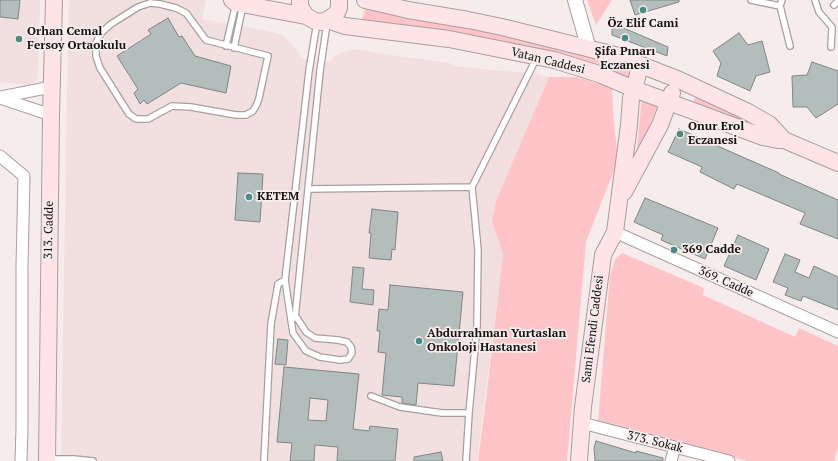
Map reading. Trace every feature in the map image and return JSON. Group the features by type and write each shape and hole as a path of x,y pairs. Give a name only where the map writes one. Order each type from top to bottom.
{"main road":[{"name":"313. Cadde","path":"47,460 51,87 54,0"},
{"path":"300,0 302,10 317,19"},
{"path":"237,3 317,19 336,14 339,8 339,0"},
{"name":"Vatan Caddesi","path":"365,0 387,6 502,27 615,55 677,80 757,116 768,124 784,140 838,163"},
{"name":"Vatan Caddesi","path":"317,19 345,26 449,39 554,60 599,74 634,89 763,137 784,140"},
{"name":"Sami Efendi Caddesi","path":"579,461 583,407 603,255 615,232 620,201 631,98 640,65"},
{"name":"Sami Efendi Caddesi","path":"620,201 660,125 677,80"}],"street":[{"path":"575,0 589,49"},
{"path":"0,98 51,87"},
{"path":"0,98 51,115"},
{"path":"0,156 24,176 22,266 23,406 21,461"},
{"name":"369. Cadde","path":"615,232 838,332"},
{"name":"373. Sokak","path":"582,423 728,461"},
{"path":"671,461 675,447"}],"lane":[{"path":"751,0 781,3 790,46"},
{"path":"815,0 819,12 832,27 831,47"},
{"path":"150,3 176,8 186,13 206,40 234,48 268,56 257,104 253,111 246,115 236,115 191,107 172,106 148,119 136,119 128,114 100,68 96,56 96,43 101,33 110,24 138,7 150,3"},
{"path":"226,46 237,3"},
{"path":"234,48 237,3"},
{"path":"293,333 320,71 317,19"},
{"path":"296,315 306,332 315,338 347,342 351,347 352,354 348,359 340,360 320,357 306,351 293,333 285,280 309,71 317,19"},
{"path":"466,461 477,326 478,250 472,187 537,56"},
{"path":"308,189 472,187"},
{"path":"264,461 271,324 278,284 285,280"},
{"path":"371,396 400,407 442,414 469,413"},
{"path":"47,460 93,461"}],"shaded area":[{"name":"Orhan Cemal Fersoy Ortaokulu","path":"0,0 40,0 38,78 30,85 0,82"},
{"path":"69,0 206,0 202,19 277,33 284,36 290,42 302,59 330,62 342,52 357,49 450,63 453,66 513,72 529,72 549,77 496,201 492,221 503,254 477,461 61,461"},
{"path":"587,0 612,0 596,25"},
{"path":"365,9 410,19 527,40 600,58 633,69 629,80 361,22"},
{"path":"549,77 577,77 612,88 618,160 586,242 567,461 478,461 503,254 492,221 496,201"},
{"path":"642,97 658,103 638,158 636,157"},
{"path":"695,97 752,123 750,125 693,103"},
{"path":"622,253 704,288 703,295 795,337 799,328 838,346 838,448 834,461 747,461 598,422 610,275 615,260"}],"building":[{"path":"0,0 20,0 18,19 0,17"},
{"name":"Öz Elif Cami","path":"630,0 679,0 679,2 635,15"},
{"path":"168,18 179,37 182,36 195,56 231,66 226,93 181,83 147,104 144,100 140,104 134,93 138,89 117,56 151,34 148,30"},
{"path":"612,23 668,47 667,56 612,35"},
{"path":"739,33 748,45 762,41 770,72 756,76 750,91 717,76 721,63 713,51"},
{"path":"812,62 838,71 838,104 816,118 807,107 793,107 792,76 807,75"},
{"path":"679,129 838,200 838,239 800,224 805,213 737,184 734,189 700,172 702,167 668,152"},
{"name":"KETEM","path":"238,173 263,174 260,222 235,220"},
{"path":"645,198 718,228 705,259 661,240 663,235 634,222"},
{"path":"372,209 398,212 395,250 392,249 391,260 369,258 371,233 369,233"},
{"path":"738,235 769,249 756,280 724,266"},
{"path":"785,254 800,260 795,272 809,278 814,266 838,277 838,310 803,296 801,301 785,295 788,288 773,282"},
{"path":"353,267 364,268 362,289 374,290 373,305 350,302"},
{"name":"Abdurrahman Yurtaslan Onkoloji Hastanesi","path":"390,285 463,292 454,386 418,383 416,405 402,403 402,397 382,395 386,353 378,352 380,331 377,331 379,309 388,310"},
{"path":"278,339 288,340 286,365 275,364"},
{"path":"284,367 359,374 353,429 369,431 370,426 398,429 395,461 337,461 338,447 315,445 314,461 290,461 292,443 277,442","holes":["310,398 328,400 326,421 308,420"]},
{"path":"596,441 636,453 636,451 663,458 663,461 595,461 594,448"},
{"path":"441,452 443,461 414,461 414,457"}],"place":[{"name":"Öz Elif Cami","path":"643,10"},
{"name":"Şifa Pınarı Eczanesi","path":"625,38"},
{"name":"Orhan Cemal Fersoy Ortaokulu","path":"19,39"},
{"name":"Onur Erol Eczanesi","path":"680,134"},
{"name":"KETEM","path":"249,197"},
{"name":"369 Cadde","path":"674,250"},
{"name":"Abdurrahman Yurtaslan Onkoloji Hastanesi","path":"419,341"}]}
